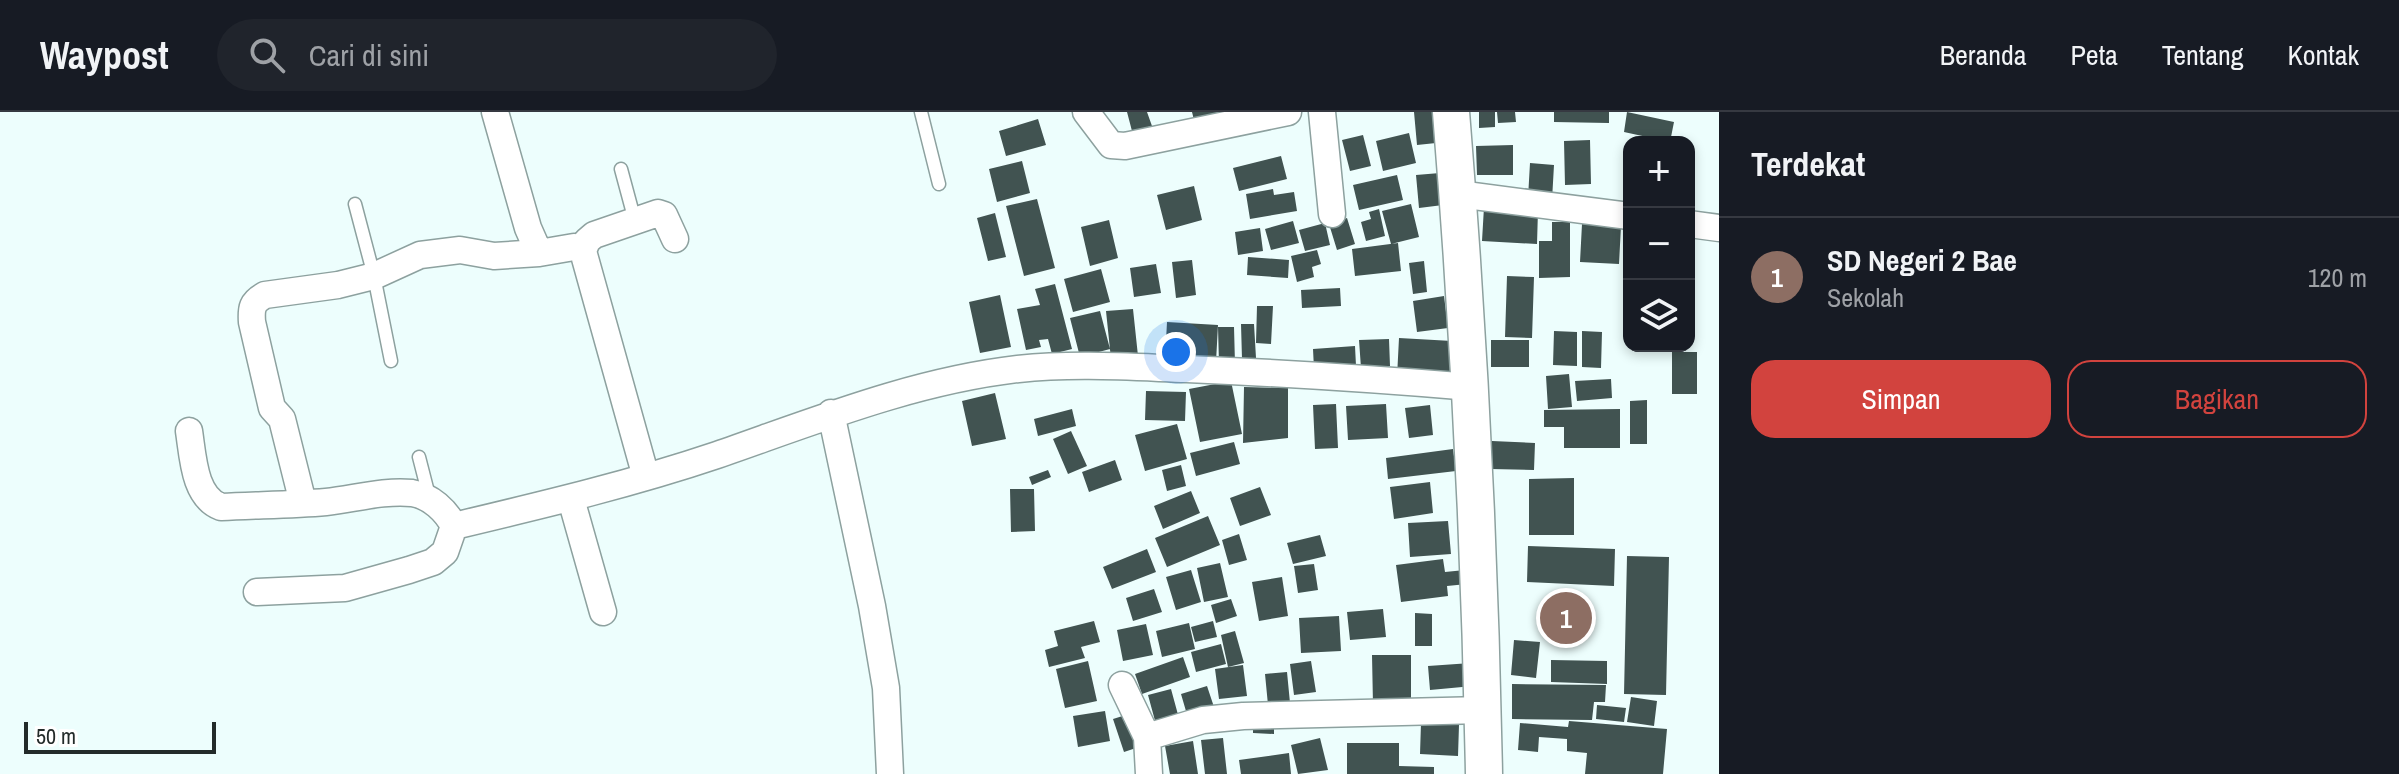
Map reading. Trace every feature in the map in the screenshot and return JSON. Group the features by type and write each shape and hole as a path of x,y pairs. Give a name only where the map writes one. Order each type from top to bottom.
{"street":[{"path":"495,112 528,228 539,253"},
{"path":"1086,112 1111,145 1125,146 1288,112"},
{"path":"1322,112 1332,214"},
{"path":"1451,112 1471,387 1481,606 1484,774"},
{"path":"1458,194 1623,215"},
{"path":"646,477 583,251 594,235 658,213 664,215 675,239"},
{"path":"1695,225 1719,228"},
{"path":"303,503 282,419 272,408 251,309 255,300 265,295 338,285 374,276 420,255 460,250 494,256 574,247 583,251"},
{"path":"454,526 571,499 646,477 715,456 831,413 952,381 1016,369 1064,365 1306,374 1471,387"},
{"path":"831,413 886,688 890,774"},
{"path":"189,431 199,479 211,503 221,507 413,493 429,499 448,514 454,526 445,552 433,562 345,588 257,592"},
{"path":"571,499 603,612"},
{"path":"1122,685 1147,737 1149,774"},
{"path":"1147,737 1203,720 1243,716 1483,710"}],"lane":[{"path":"921,112 939,184"},
{"path":"621,169 635,221"},
{"path":"355,204 374,276 391,361"},
{"path":"419,457 429,499"}],"building":[{"path":"1127,112 1147,112 1152,126 1132,131"},
{"path":"1192,112 1217,112 1218,117 1195,124"},
{"path":"1414,112 1433,112 1436,143 1417,145"},
{"path":"1479,112 1495,112 1495,127 1479,128"},
{"path":"1497,112 1515,112 1516,122 1498,123"},
{"path":"1554,112 1609,112 1609,123 1554,122"},
{"path":"1627,112 1674,122 1671,136 1642,136 1624,132"},
{"path":"1038,119 1046,145 1006,156 999,131"},
{"path":"1409,133 1416,163 1383,171 1376,141"},
{"path":"1363,135 1371,166 1350,171 1342,140"},
{"path":"1590,140 1591,184 1565,185 1564,141"},
{"path":"1513,145 1513,175 1477,175 1476,146"},
{"path":"1281,156 1287,179 1239,191 1233,168"},
{"path":"1022,161 1030,193 997,202 989,169"},
{"path":"1530,163 1554,165 1552,200 1528,198"},
{"path":"1440,173 1443,205 1419,208 1416,175"},
{"path":"1397,175 1403,200 1359,210 1353,185"},
{"path":"1194,186 1202,220 1166,230 1157,195"},
{"path":"1273,189 1274,195 1294,192 1297,211 1250,219 1246,194"},
{"path":"1037,199 1055,268 1024,276 1006,206"},
{"path":"1411,204 1419,237 1391,244 1382,211"},
{"path":"1484,207 1538,210 1537,244 1482,241"},
{"path":"1379,209 1385,236 1366,241 1361,222 1371,219 1369,212"},
{"path":"995,213 1006,257 988,261 977,218"},
{"path":"1347,218 1355,244 1337,250 1329,224"},
{"path":"1109,220 1118,258 1090,266 1081,227"},
{"path":"1293,221 1299,243 1271,250 1265,229"},
{"path":"1552,222 1570,222 1570,277 1539,278 1539,241 1552,241"},
{"path":"1325,223 1330,245 1305,251 1299,230"},
{"path":"1582,224 1621,226 1619,264 1580,262"},
{"path":"1260,228 1263,251 1238,255 1235,232"},
{"path":"1398,243 1401,271 1355,276 1352,249"},
{"path":"1317,250 1321,264 1312,267 1314,277 1297,282 1291,256"},
{"path":"1248,257 1289,260 1288,278 1247,275"},
{"path":"1192,260 1196,295 1176,298 1172,262"},
{"path":"1424,261 1427,292 1413,294 1409,263"},
{"path":"1156,264 1161,293 1134,297 1130,268"},
{"path":"1101,269 1110,302 1073,312 1064,279"},
{"path":"1507,276 1534,277 1532,338 1505,337"},
{"path":"1055,284 1072,349 1052,354 1048,339 1039,340 1041,347 1026,350 1017,309 1040,305 1035,289"},
{"path":"1340,288 1341,306 1302,308 1301,290"},
{"path":"1000,295 1011,347 980,353 969,302"},
{"path":"1444,296 1448,328 1417,332 1413,301"},
{"path":"1257,306 1273,306 1271,344 1256,343"},
{"path":"1133,309 1138,356 1111,359 1106,311"},
{"path":"1100,311 1110,349 1080,357 1070,318"},
{"path":"1167,322 1218,325 1216,362 1165,359"},
{"path":"1241,324 1254,324 1256,358 1242,359"},
{"path":"1218,327 1234,327 1235,364 1219,364"},
{"path":"1554,331 1577,332 1577,366 1553,365"},
{"path":"1582,331 1602,332 1601,368 1582,367"},
{"path":"1399,338 1452,341 1450,380 1397,377"},
{"path":"1389,339 1390,366 1361,368 1359,340"},
{"path":"1491,340 1529,340 1529,367 1491,367"},
{"path":"1355,346 1356,366 1314,369 1313,349"},
{"path":"1672,352 1697,352 1697,394 1672,394"},
{"path":"1569,374 1572,407 1548,409 1546,376"},
{"path":"1611,379 1612,398 1577,401 1575,381"},
{"path":"1231,381 1242,434 1200,442 1189,389"},
{"path":"1244,387 1288,388 1288,438 1243,443"},
{"path":"1146,391 1186,392 1185,421 1145,420"},
{"path":"995,393 1006,439 972,446 962,401"},
{"path":"1647,400 1647,444 1630,444 1630,401"},
{"path":"1336,404 1338,448 1315,449 1313,405"},
{"path":"1386,404 1388,438 1348,440 1346,406"},
{"path":"1430,405 1433,435 1409,438 1405,408"},
{"path":"1072,409 1076,426 1038,436 1034,419"},
{"path":"1620,409 1620,448 1564,448 1564,427 1544,427 1544,410"},
{"path":"1177,424 1187,459 1145,471 1135,435"},
{"path":"1071,431 1087,466 1068,474 1053,439"},
{"path":"1492,441 1535,443 1534,470 1491,469"},
{"path":"1234,442 1240,464 1196,476 1190,453"},
{"path":"1453,449 1456,471 1388,479 1386,458"},
{"path":"1115,460 1122,480 1089,492 1082,472"},
{"path":"1181,465 1186,486 1167,491 1162,470"},
{"path":"1048,470 1051,477 1032,485 1029,477"},
{"path":"1574,478 1574,535 1529,535 1529,479"},
{"path":"1430,482 1433,513 1394,519 1390,487"},
{"path":"1260,487 1271,515 1240,526 1230,498"},
{"path":"1010,489 1034,489 1035,531 1011,532"},
{"path":"1191,491 1200,513 1163,529 1154,506"},
{"path":"1208,516 1220,545 1167,567 1155,538"},
{"path":"1448,521 1451,554 1410,557 1408,523"},
{"path":"1239,534 1247,560 1229,565 1222,540"},
{"path":"1320,535 1326,556 1293,564 1287,543"},
{"path":"1528,546 1615,549 1614,586 1527,582"},
{"path":"1147,549 1156,572 1112,589 1103,567"},
{"path":"1627,556 1669,557 1666,695 1624,694"},
{"path":"1443,559 1445,572 1465,570 1467,584 1447,586 1448,596 1401,602 1396,565"},
{"path":"1220,563 1228,597 1204,602 1197,568"},
{"path":"1314,564 1318,590 1298,593 1294,566"},
{"path":"1191,570 1201,602 1176,610 1166,577"},
{"path":"1282,577 1288,616 1259,621 1252,582"},
{"path":"1154,589 1162,612 1133,621 1126,598"},
{"path":"1231,599 1237,616 1216,623 1211,605"},
{"path":"1383,609 1386,637 1350,640 1347,612"},
{"path":"1415,613 1432,614 1432,646 1415,646"},
{"path":"1339,616 1341,651 1301,653 1299,618"},
{"path":"1094,621 1100,642 1081,647 1085,658 1049,667 1045,650 1058,646 1054,631"},
{"path":"1213,621 1217,637 1195,642 1191,627"},
{"path":"1189,623 1195,649 1162,657 1156,631"},
{"path":"1146,624 1153,655 1123,661 1117,630"},
{"path":"1235,631 1244,663 1228,667 1221,635"},
{"path":"1514,640 1540,642 1536,678 1511,675"},
{"path":"1221,644 1226,664 1196,672 1191,652"},
{"path":"1372,655 1411,655 1411,704 1373,705"},
{"path":"1183,657 1190,677 1142,694 1135,674"},
{"path":"1551,660 1607,661 1607,684 1551,682"},
{"path":"1088,661 1097,701 1065,708 1056,669"},
{"path":"1311,661 1316,692 1294,695 1290,664"},
{"path":"1471,663 1473,686 1430,690 1428,666"},
{"path":"1243,665 1247,696 1219,699 1215,669"},
{"path":"1287,672 1290,703 1268,705 1265,674"},
{"path":"1512,684 1606,685 1605,702 1594,702 1592,720 1512,719"},
{"path":"1207,686 1215,710 1188,718 1181,694"},
{"path":"1171,689 1180,722 1157,728 1148,695"},
{"path":"1631,697 1657,701 1654,726 1627,722"},
{"path":"1597,705 1626,708 1624,722 1596,719"},
{"path":"1105,711 1110,741 1078,747 1073,716"},
{"path":"1129,714 1139,747 1124,752 1113,719"},
{"path":"1253,718 1274,718 1274,734 1253,733"},
{"path":"1569,721 1667,729 1663,774 1585,774 1587,753 1567,751 1567,739 1539,737 1538,752 1518,750 1520,723 1568,727"},
{"path":"1421,723 1459,725 1458,756 1420,754"},
{"path":"1223,738 1227,774 1205,774 1201,740"},
{"path":"1320,738 1328,770 1298,774 1291,745"},
{"path":"1193,741 1198,774 1170,774 1165,746"},
{"path":"1347,743 1399,743 1399,766 1434,767 1434,774 1347,774"},
{"path":"1289,753 1291,774 1241,774 1239,760"}],"place":[{"name":"SD Negeri 2 Bae","path":"1566,618"}]}
